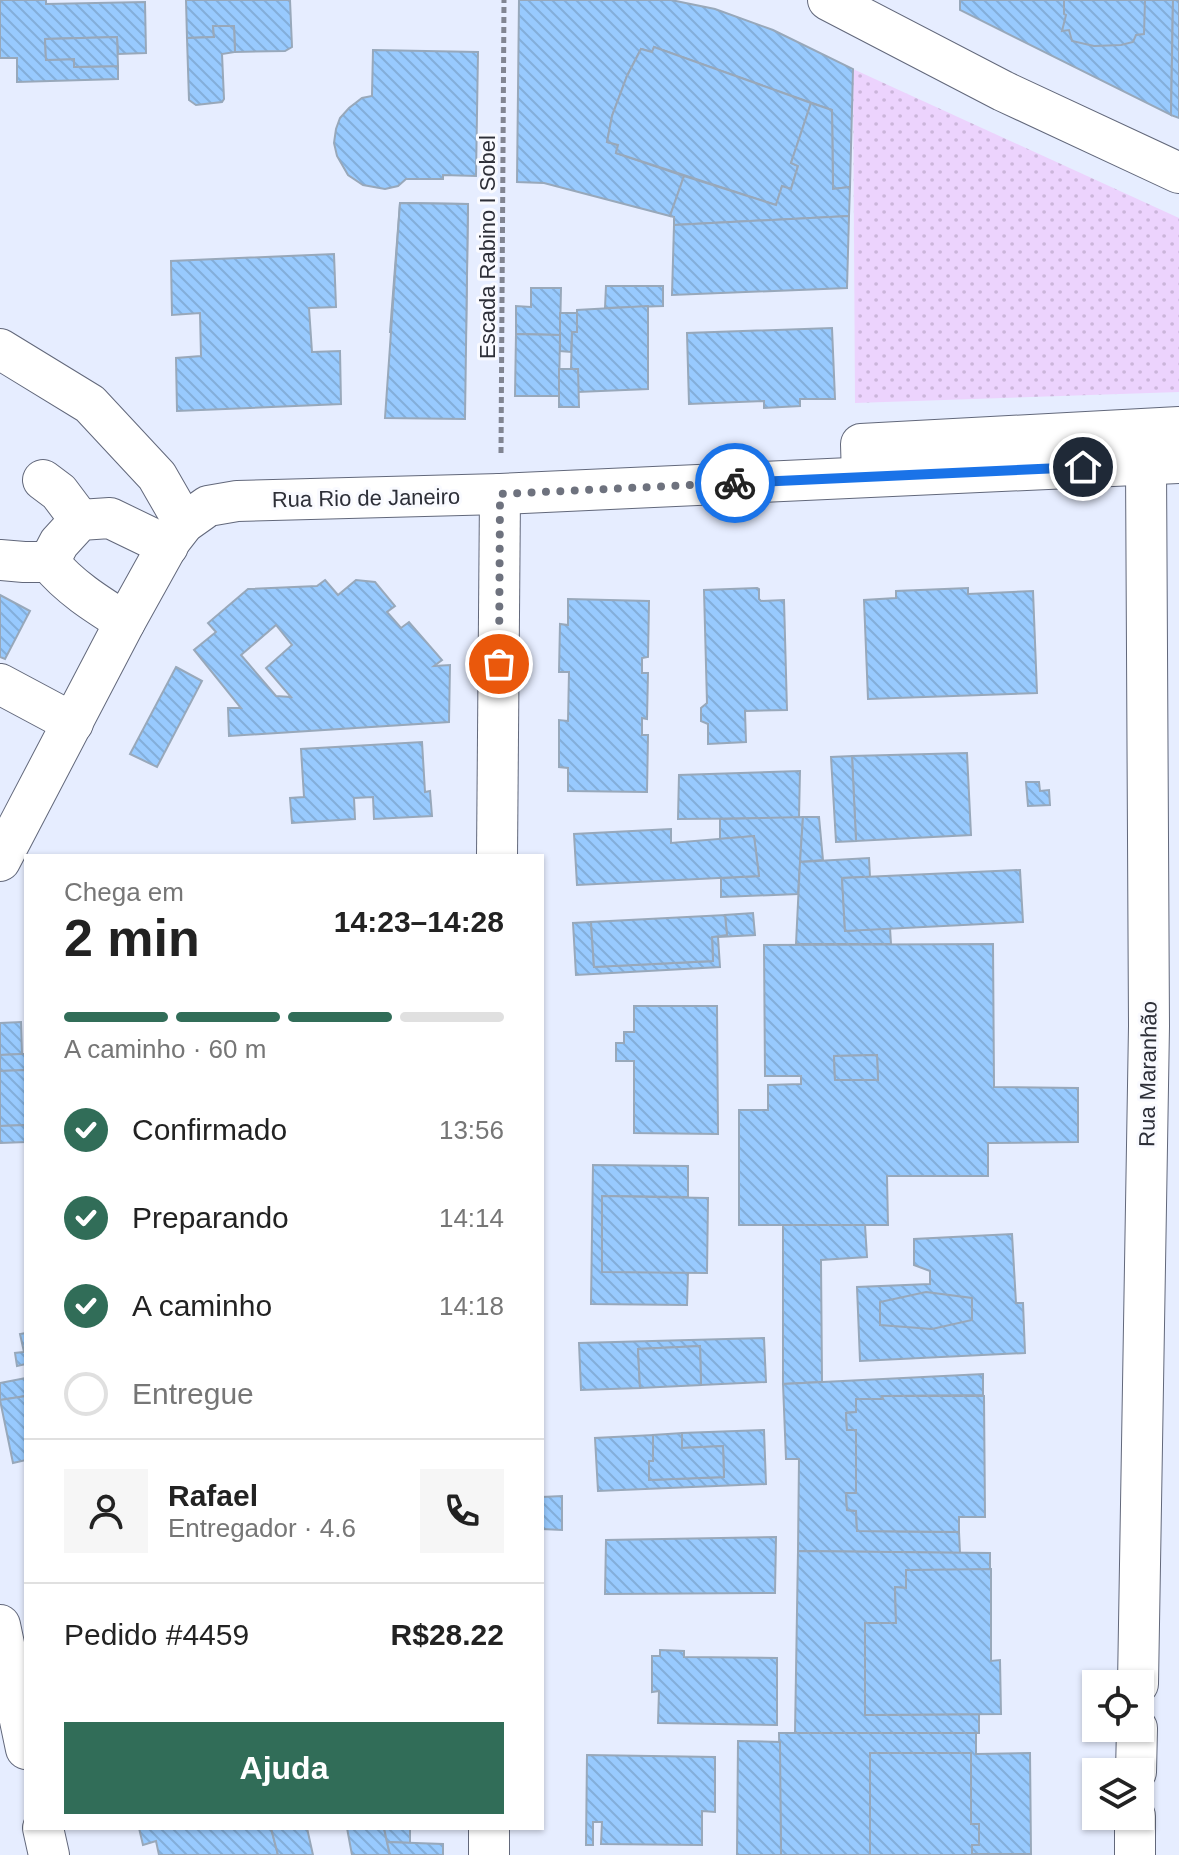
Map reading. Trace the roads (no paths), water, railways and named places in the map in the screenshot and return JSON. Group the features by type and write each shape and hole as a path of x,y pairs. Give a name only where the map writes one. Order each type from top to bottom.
{"street":[{"path":"828,0 1003,91 1179,173"},
{"path":"0,349 90,404 157,476 176,534 125,622 0,861"},
{"path":"862,477 861,444 1179,427"},
{"name":"Rua Rio de Janeiro","path":"176,534 208,506 237,501 500,494 1162,464"},
{"name":"Rua Maranhão","path":"1138,1670 1162,464"},
{"path":"43,480 67,501 80,520"},
{"path":"497,854 500,494"},
{"path":"49,562 59,543 80,520 110,518 176,534"},
{"path":"0,560 49,562"},
{"path":"49,562 62,578 125,622"},
{"path":"0,684 73,723"},
{"path":"0,1612 24,1606"},
{"path":"0,1625 6,1686 24,1743"},
{"path":"43,1830 49,1855"},
{"path":"489,1830 489,1855"},
{"path":"1135,1830 1135,1855"}]}
